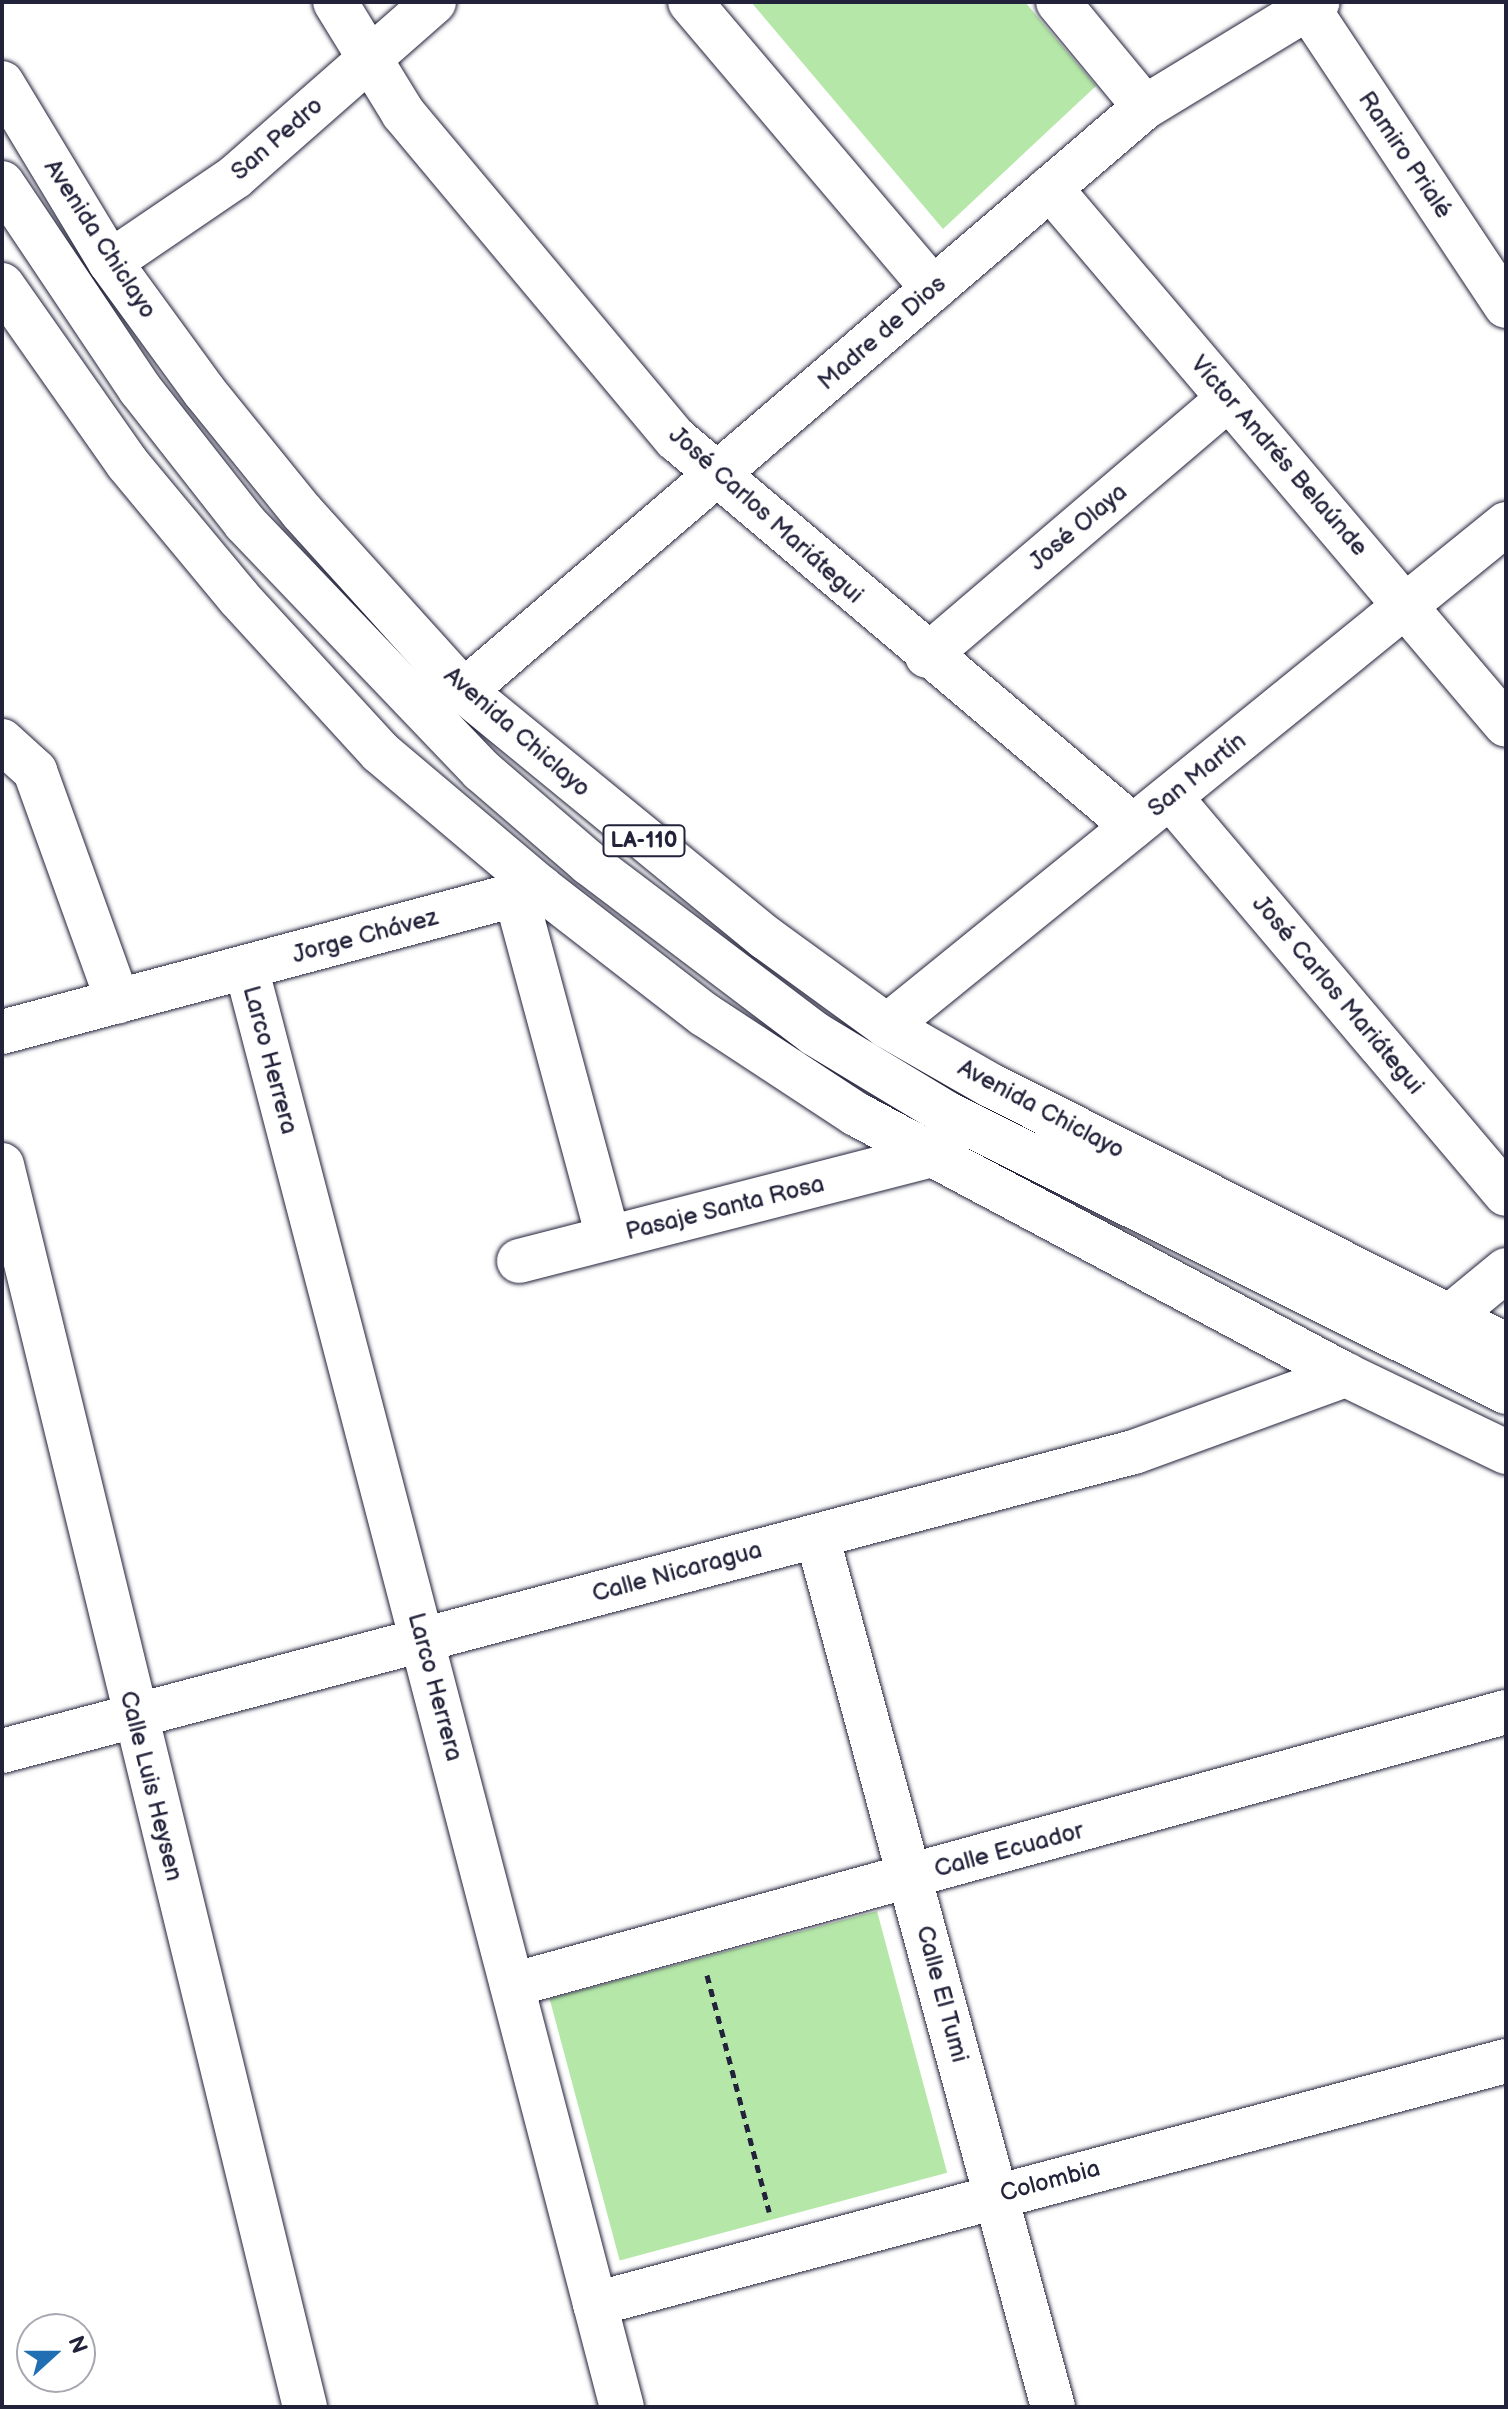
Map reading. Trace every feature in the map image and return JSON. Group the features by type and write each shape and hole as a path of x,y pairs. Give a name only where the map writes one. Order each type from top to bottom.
{"street":[{"name":"José Carlos Mariátegui","path":"335,2 367,60 522,260 676,439 715,476 927,656 1133,826"},
{"name":"San Pedro","path":"110,262 235,177 434,2"},
{"path":"690,2 933,289"},
{"path":"1058,2 1145,107"},
{"name":"Madre de Dios","path":"464,691 1145,107 1310,5"},
{"name":"Ramiro Prialé","path":"1310,5 1506,306"},
{"name":"Avenida Chiclayo","path":"2,83 110,262 204,391 302,512 464,691 766,938 887,1026 990,1085 1506,1345"},
{"name":"Avenida Chiclayo","path":"2,183 140,389 245,523 481,770 589,863 815,1034 946,1113 1506,1392"},
{"name":"Víctor Andrés Belaúnde","path":"1050,188 1506,725"},
{"path":"5,296 127,463 239,598 380,752 529,892 705,1015 856,1114 1346,1375 1506,1452"},
{"name":"José Olaya","path":"927,656 1229,398"},
{"name":"San Martín","path":"887,1026 1506,524"},
{"path":"2,741 35,771 118,1001"},
{"name":"José Carlos Mariátegui","path":"1170,797 1506,1194"},
{"path":"529,892 608,1238"},
{"name":"Jorge Chávez","path":"2,1032 529,892"},
{"name":"Larco Herrera","path":"246,967 622,2407"},
{"name":"Pasaje Santa Rosa","path":"519,1261 932,1155"},
{"name":"Calle Luis Heysen","path":"2,1165 305,2407"},
{"path":"1449,1317 1506,1270"},
{"name":"Calle Nicaragua","path":"2,1751 1134,1452 1346,1375"},
{"name":"Calle El Tumi","path":"817,1536 1053,2407"},
{"name":"Calle Ecuador","path":"512,1985 1506,1712"},
{"name":"Colombia","path":"595,2304 1506,2061"}],"path":[{"path":"706,1970 769,2212"}],"green space":[{"path":"751,2 1025,2 1096,86 943,229"},
{"path":"877,1911 947,2173 620,2261 550,1999"}]}
